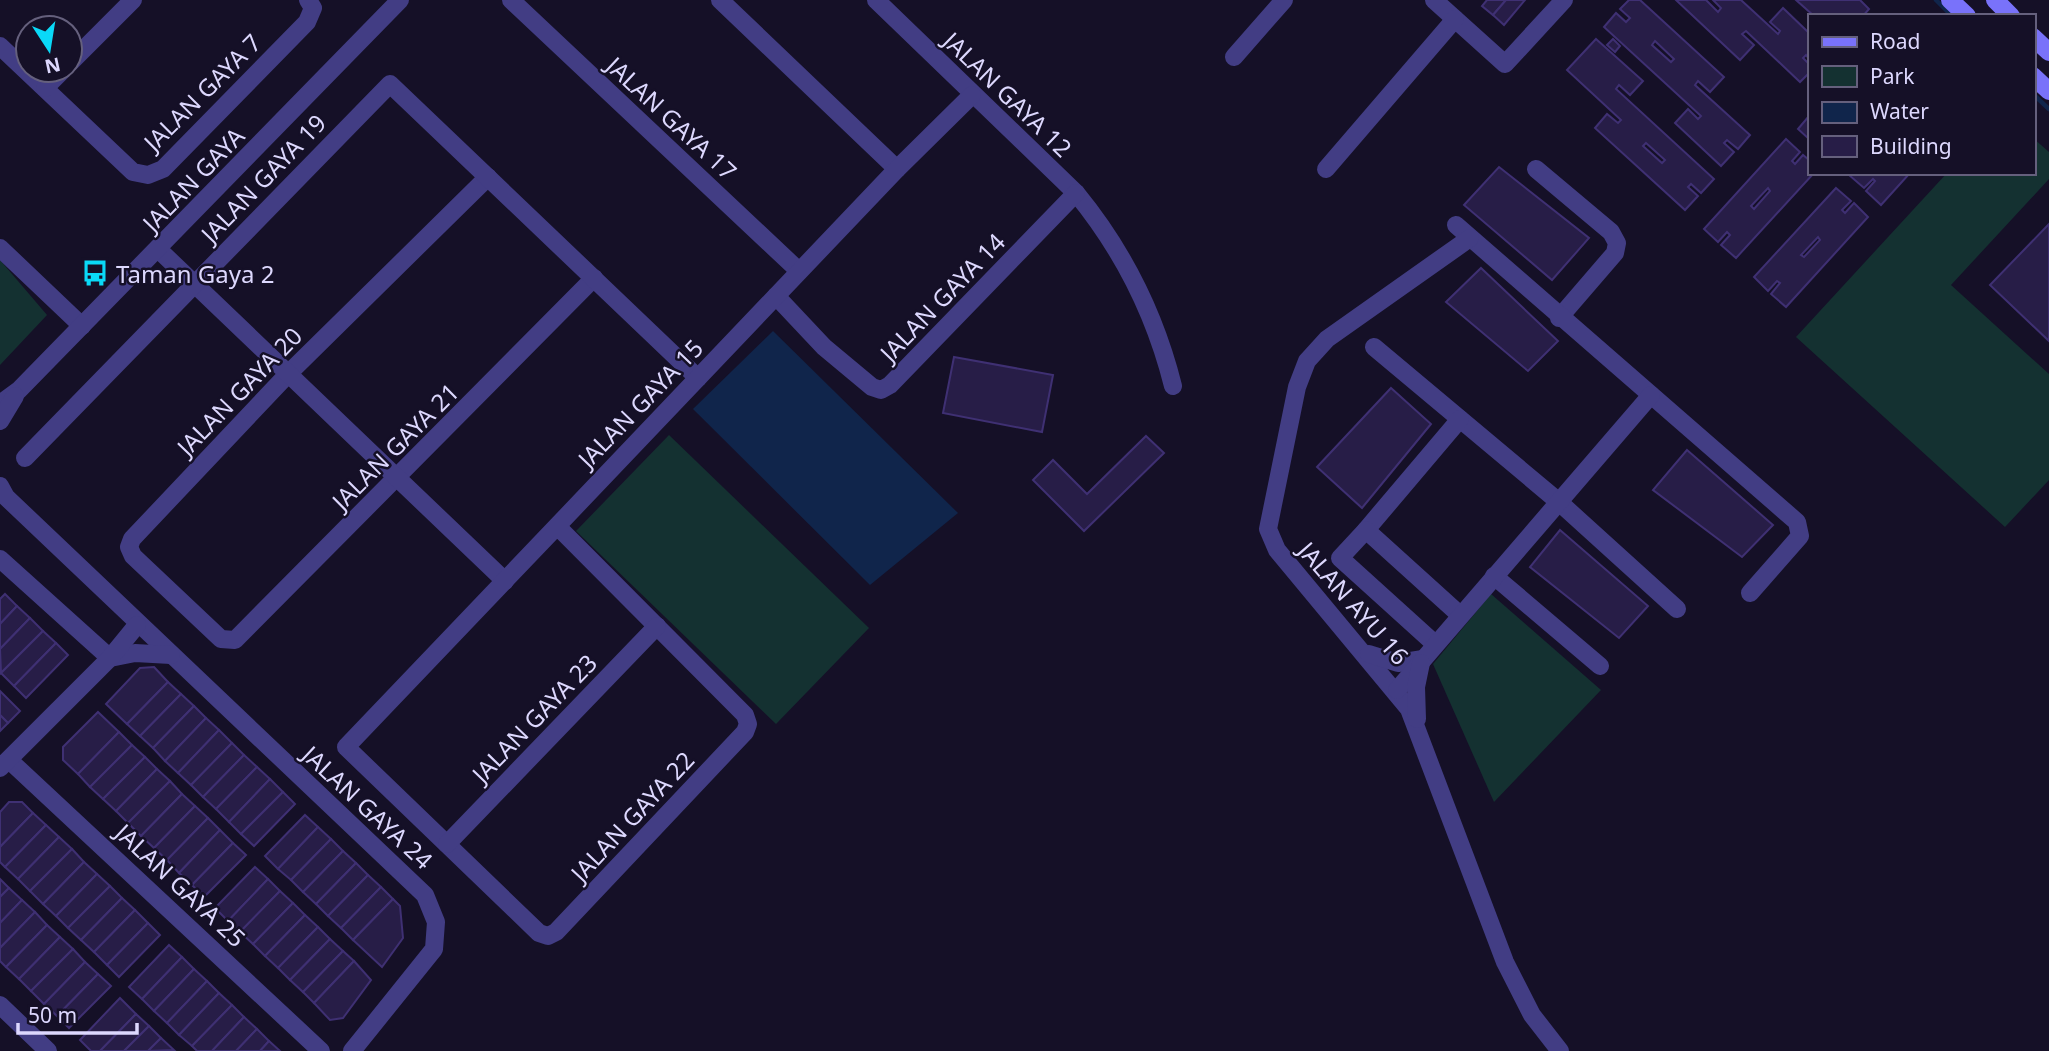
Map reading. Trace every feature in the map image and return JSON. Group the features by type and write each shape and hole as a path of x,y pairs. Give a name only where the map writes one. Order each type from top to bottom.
{"main road":[{"path":"1950,0 1965,14"},
{"path":"1994,0 2009,14"},
{"path":"2035,39 2049,52"},
{"path":"2035,78 2049,91"}],"street":[{"path":"84,50 133,0"},
{"name":"JALAN GAYA","path":"0,404 19,390 159,250 400,0"},
{"name":"JALAN GAYA 17","path":"511,0 799,271"},
{"path":"720,0 897,169"},
{"name":"JALAN GAYA 12","path":"876,0 1076,193 1121,252 1148,312 1173,386"},
{"path":"1234,57 1284,0"},
{"path":"1434,0 1505,64 1564,0"},
{"name":"JALAN GAYA 7","path":"45,88 133,172 148,175 163,169 307,22 310,4"},
{"path":"1326,169 1455,19"},
{"path":"0,46 45,88 49,84"},
{"name":"JALAN GAYA 19","path":"25,458 390,84 488,177"},
{"name":"JALAN GAYA 15","path":"346,747 799,271 972,95"},
{"path":"1536,169 1611,232 1617,243 1615,253 1559,318"},
{"path":"488,177 698,378"},
{"name":"JALAN GAYA 20","path":"227,641 221,639 133,556 130,543 288,374 488,177"},
{"name":"JALAN GAYA 14","path":"776,296 824,347 872,387 881,390 890,385 1076,193"},
{"path":"1456,225 1800,527 1800,536 1749,593"},
{"name":"JALAN AYU 16","path":"1470,237 1327,339 1307,361 1297,387 1268,517 1270,539 1397,690 1419,729 1505,962 1532,1015 1560,1051"},
{"path":"0,248 82,326"},
{"path":"159,250 505,581"},
{"name":"JALAN GAYA 21","path":"227,641 235,640 398,479 594,278"},
{"path":"1374,347 1559,502 1677,609"},
{"name":"JALAN GAYA","path":"0,421 19,390"},
{"path":"1397,690 1651,395"},
{"path":"1435,644 1340,558 1460,419"},
{"name":"JALAN GAYA 24","path":"2,493 137,625 425,895 436,922 434,949 352,1051"},
{"name":"JALAN GAYA 22","path":"346,747 539,933 548,936 556,932 747,728 745,715 557,526"},
{"path":"1366,530 1461,615"},
{"path":"0,558 110,659"},
{"path":"1494,576 1600,666"},
{"path":"4,764 110,659 137,625"},
{"name":"JALAN GAYA 23","path":"447,844 657,626"},
{"path":"1364,651 1386,662 1411,663 1423,659"},
{"path":"110,659 135,653 172,655"},
{"path":"1419,729 1416,687 1423,659"},
{"name":"JALAN GAYA 25","path":"4,764 320,1049 345,1051"},
{"path":"0,1005 48,1051"}],"green space":[{"path":"2035,140 2049,152 2049,179 1951,285 2049,374 2049,480 2005,527 1796,337 1945,175 2035,175"},
{"path":"0,260 47,315 0,365"},
{"path":"669,435 869,628 776,724 576,531"},
{"path":"1491,594 1601,690 1494,802 1433,664"}],"water":[{"path":"773,331 958,513 870,585 693,409"}],"building":[{"path":"1487,0 1506,0 1493,15 1482,6"},
{"path":"1506,0 1525,0 1504,25 1493,15"},
{"path":"1629,0 1640,0 1724,77 1710,92 1698,81 1695,85 1750,135 1738,149 1727,140 1724,143 1734,152 1721,166 1675,123 1688,109 1698,119 1701,116 1604,27 1616,13 1626,22 1630,18 1620,9","holes":["1655,41 1674,59 1671,62 1652,45"]},
{"path":"1676,0 1706,0 1718,12 1721,8 1713,0 1741,0 1778,34 1780,31 1770,22 1783,8 1808,32 1808,58 1806,55 1803,58 1808,63 1808,74 1800,82 1746,31 1742,34 1754,45 1740,60"},
{"path":"1796,0 1860,0 1869,9 1865,14 1812,14"},
{"path":"1596,39 1643,81 1630,95 1619,85 1616,89 1714,179 1701,193 1691,184 1688,187 1698,196 1685,210 1595,128 1607,114 1618,123 1621,120 1567,70","holes":["1646,143 1665,160 1662,163 1643,146"]},
{"path":"1613,39 1620,46 1615,52 1607,45"},
{"path":"1808,117 1808,138 1798,129"},
{"path":"1786,139 1800,152 1792,161 1795,164 1803,155 1808,159 1808,175 1812,175 1736,258 1721,245 1730,235 1727,232 1718,242 1704,229","holes":["1768,188 1770,191 1754,209 1751,206"]},
{"path":"1499,167 1589,238 1552,280 1464,205"},
{"path":"1849,175 1908,175 1881,205 1866,191 1875,181 1873,179 1864,188"},
{"path":"1836,188 1851,201 1842,210 1845,213 1854,203 1868,217 1786,307 1771,294 1780,283 1777,281 1768,291 1754,277","holes":["1818,237 1820,240 1804,257 1801,255"]},
{"path":"2049,224 2049,341 1990,285"},
{"path":"1481,268 1558,341 1528,371 1446,302"},
{"path":"954,357 1053,375 1042,432 943,413"},
{"path":"1391,388 1431,424 1362,508 1317,467"},
{"path":"1146,436 1164,453 1084,531 1033,480 1053,460 1087,494"},
{"path":"1687,450 1773,525 1742,557 1653,490"},
{"path":"1560,530 1648,606 1619,638 1530,567"},
{"path":"5,594 17,606 0,624 0,599"},
{"path":"17,606 30,618 0,649 0,624"},
{"path":"30,618 43,631 1,673 0,649"},
{"path":"43,631 56,643 14,686 1,673"},
{"path":"56,643 68,655 26,698 14,686"},
{"path":"154,667 168,682 127,724 106,704 140,668"},
{"path":"168,682 181,694 140,736 127,724"},
{"path":"0,691 20,711 8,723 0,715"},
{"path":"181,694 194,706 153,748 140,736"},
{"path":"194,706 206,718 165,761 153,748"},
{"path":"98,712 119,732 78,774 63,760 63,747"},
{"path":"0,715 8,723 0,731"},
{"path":"206,718 219,730 178,773 165,761"},
{"path":"219,730 232,743 191,785 178,773"},
{"path":"119,732 132,745 90,787 78,774"},
{"path":"232,743 244,755 203,797 191,785"},
{"path":"132,745 145,757 103,799 90,787"},
{"path":"244,755 257,767 216,809 203,797"},
{"path":"145,757 157,769 116,811 103,799"},
{"path":"257,767 270,779 229,822 216,809"},
{"path":"157,769 170,781 128,823 116,811"},
{"path":"270,779 283,792 241,834 229,822"},
{"path":"170,781 182,794 141,836 128,823"},
{"path":"283,792 295,804 254,846 241,834"},
{"path":"182,794 195,806 154,848 141,836"},
{"path":"9,802 22,802 33,813 0,847 0,812"},
{"path":"195,806 208,818 167,860 154,848"},
{"path":"33,813 46,825 5,867 0,862 0,847"},
{"path":"305,815 318,827 278,869 265,856"},
{"path":"208,818 220,830 179,873 167,860"},
{"path":"46,825 59,837 18,879 5,867"},
{"path":"318,827 331,839 291,880 278,869"},
{"path":"220,830 233,843 192,885 179,873"},
{"path":"59,837 72,849 30,891 18,879"},
{"path":"331,839 343,851 303,892 291,880"},
{"path":"233,843 246,855 204,897 192,885"},
{"path":"72,849 84,862 43,904 30,891"},
{"path":"343,851 356,863 316,904 303,892"},
{"path":"84,862 97,874 56,916 43,904"},
{"path":"356,863 368,875 328,916 316,904"},
{"path":"255,867 268,879 228,921 215,908"},
{"path":"97,874 110,886 68,928 56,916"},
{"path":"368,875 381,887 341,928 328,916"},
{"path":"0,879 9,888 0,897"},
{"path":"268,879 280,891 240,932 228,921"},
{"path":"110,886 122,898 81,940 68,928"},
{"path":"381,887 393,899 353,940 341,928"},
{"path":"9,888 22,900 0,923 0,897"},
{"path":"280,891 293,903 253,944 240,932"},
{"path":"122,898 135,910 94,952 81,940"},
{"path":"393,899 400,906 403,938 382,967 353,940"},
{"path":"22,900 35,912 0,948 0,923"},
{"path":"293,903 305,915 265,956 253,944"},
{"path":"135,910 148,923 107,965 94,952"},
{"path":"35,912 47,925 6,967 0,961 0,948"},
{"path":"305,915 318,927 278,968 265,956"},
{"path":"148,923 160,935 119,977 107,965"},
{"path":"47,925 60,937 19,979 6,967"},
{"path":"318,927 330,939 290,980 278,968"},
{"path":"60,937 73,949 31,991 19,979"},
{"path":"330,939 343,951 303,992 290,980"},
{"path":"169,945 182,957 142,999 129,987"},
{"path":"73,949 85,962 44,1004 31,991"},
{"path":"343,951 354,961 314,1003 303,992"},
{"path":"182,957 194,969 154,1011 142,999"},
{"path":"354,961 371,980 343,1018 330,1020 314,1003"},
{"path":"85,962 98,974 57,1016 44,1004"},
{"path":"194,969 207,981 167,1023 154,1011"},
{"path":"98,974 111,986 69,1028 57,1016"},
{"path":"207,981 219,993 179,1035 167,1023"},
{"path":"219,993 232,1005 192,1046 179,1035"},
{"path":"120,998 136,1014 100,1051 91,1051 80,1040"},
{"path":"232,1005 244,1017 212,1051 197,1051 192,1046"},
{"path":"136,1014 149,1026 124,1051 100,1051"},
{"path":"244,1017 257,1029 236,1051 212,1051"},
{"path":"149,1026 161,1038 148,1051 124,1051"},
{"path":"257,1029 269,1041 260,1051 236,1051"},
{"path":"161,1038 174,1050 148,1051"},
{"path":"269,1041 280,1051 260,1051"}],"waterway":[{"path":"1936,0 1950,14"},
{"path":"2035,96 2049,109"}],"place":[{"name":"Taman Gaya 2","path":"95,273"}]}
